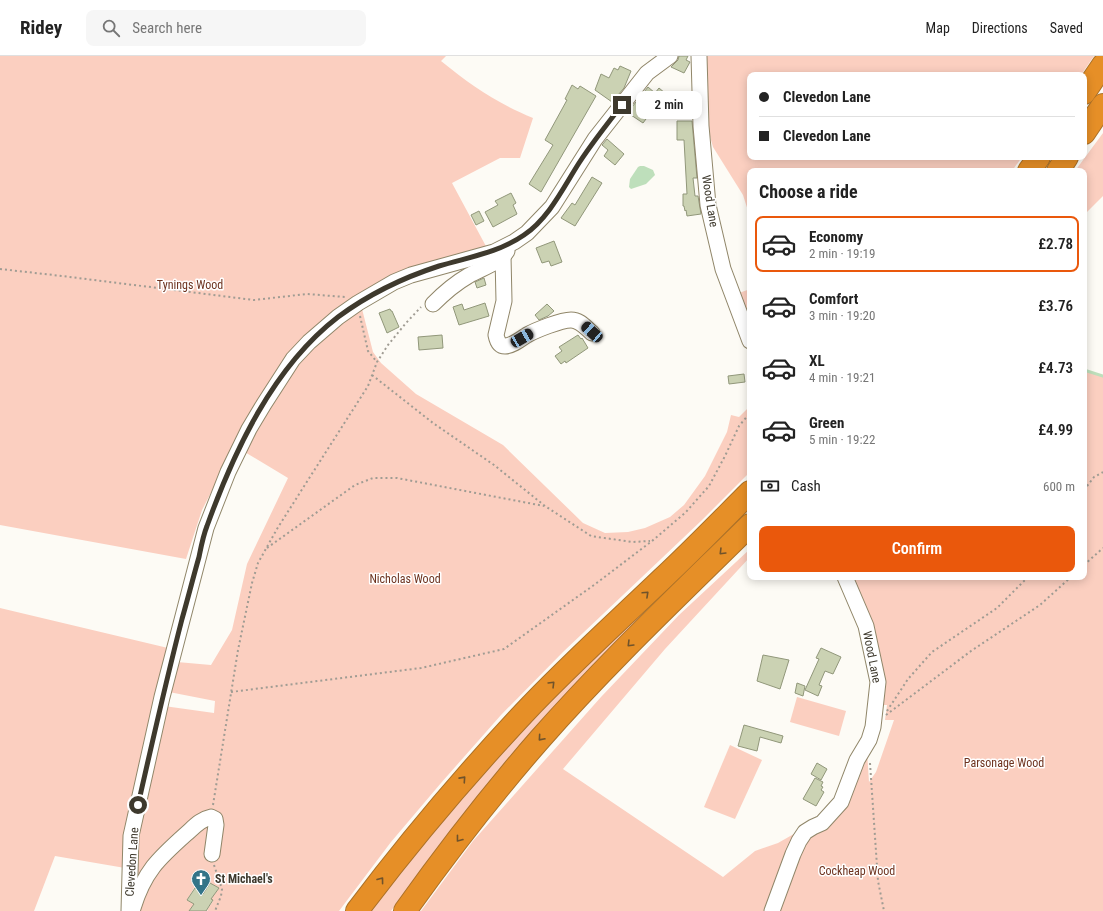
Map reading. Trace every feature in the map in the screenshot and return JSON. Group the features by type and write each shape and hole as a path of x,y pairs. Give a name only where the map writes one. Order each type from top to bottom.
{"highway":[{"path":"1087,89 1103,65"},
{"path":"1087,129 1103,105"},
{"path":"358,911 392,864 437,808 523,713 747,495"},
{"path":"405,911 457,841 539,740 621,653 747,528"}],"street":[{"name":"Clevedon Lane","path":"129,911 131,836 162,697 206,528 239,448 264,404 293,359 308,342 338,317 358,303 394,282 411,275 494,252 514,242 527,233 552,207 595,139 647,74 670,56"},
{"name":"Wood Lane","path":"699,56 701,126 708,205 724,269 747,333"},
{"path":"433,304 453,285 504,256 514,242"},
{"path":"504,256 504,301 496,335 496,339 501,345 508,345 543,328 570,320 579,321 592,332"},
{"name":"Wood Lane","path":"772,911 799,841 805,832 822,823 841,802 857,760 869,740 873,727 878,682 866,626 846,580"},
{"path":"132,911 145,878 151,868 162,855 200,822 211,817 214,819 216,825 212,854"}],"path":[{"path":"0,269 254,300 307,294 354,298 358,303 368,351 377,362 368,386 300,491 258,563 252,583 230,692 211,817"},
{"path":"372,375 433,423 494,465 545,506 591,536 632,542 652,541"},
{"path":"230,692 421,668 504,649 594,585 652,541 686,512 709,486 739,426 747,417"},
{"path":"1087,486 1094,477 1103,472"},
{"path":"266,549 355,485 373,478 397,478 545,506"},
{"path":"1087,562 1103,548"},
{"path":"1025,580 996,608 932,652 908,679 883,716 891,712 894,708 971,651 1040,605 1068,580"},
{"path":"870,763 878,881 884,911"},
{"path":"212,854 214,869 222,889 215,911"}],"green space":[{"name":"Tynings Wood","path":"0,56 446,56 441,61 474,86 495,100 533,118 520,158 500,158 452,183 488,250 354,298 289,352 251,415 202,510 186,559 0,525"},
{"path":"705,56 1094,56 1083,72 747,72 747,160 1020,160 1014,168 747,168 747,208 743,195 713,147 709,133"},
{"path":"1103,133 1103,196 1087,212 1087,168 1077,168 1083,160 1087,160 1087,155"},
{"path":"747,290 747,317 739,293"},
{"name":"Nicholas Wood","path":"361,305 373,352 381,363 416,394 503,445 583,523 605,533 628,532 645,528 670,517 684,505 705,476 727,432 731,415 739,417 747,409 747,475 701,521 563,652 501,715 391,842 339,911 208,911 207,910 213,901 211,899 219,888 210,883 203,894 194,888 187,900 194,904 189,911 135,911 142,889 208,814 133,896 133,860 164,706 214,713 215,701 169,692 177,662 211,665 232,630 247,564 288,478 243,451 257,424 309,350"},
{"path":"1087,371 1103,376 1103,911 421,911 473,841 601,697 679,615 747,552 747,560 665,649 563,769 723,877 755,851 778,843 799,831 811,833 867,751 869,782 876,772 894,720 885,720 887,705 884,705 884,695 853,580 1087,580"},
{"path":"0,608 168,648 125,868 55,856 34,911 0,911"},
{"path":"642,610 645,614 576,684 511,757 450,833 391,911 369,911 401,870 504,749"},
{"path":"797,697 846,711 839,736 790,722"},
{"path":"730,745 762,760 735,819 704,807"}],"shaded area":[{"path":"640,166 653,170 655,175 646,184 631,189 629,187 630,179"}],"building":[{"path":"679,56 688,56 686,60 690,62 684,73 671,67 678,60"},
{"path":"620,66 631,71 624,88 612,102 595,90 601,74 609,78 614,68 618,70"},
{"path":"572,85 578,89 580,86 596,96 541,192 529,184 553,145 545,140 567,100 565,99"},
{"path":"648,87 655,93 659,88 672,99 666,107 657,99 646,113 649,115 643,123 628,112"},
{"path":"677,121 692,121 697,178 693,178 695,196 698,196 701,214 687,216 686,210 685,211 683,206 683,194 687,194 684,140 677,140"},
{"path":"607,139 624,154 615,165 604,156 608,150 602,145"},
{"path":"592,177 602,183 575,226 561,218 572,203 575,205"},
{"path":"511,193 516,203 513,205 517,214 493,227 485,212 498,205 495,201"},
{"path":"479,211 484,221 476,225 471,215"},
{"path":"554,241 562,262 551,266 549,261 542,263 536,248"},
{"path":"484,278 486,285 477,288 475,282"},
{"path":"485,303 489,316 459,325 453,307 462,304 464,310"},
{"path":"547,304 554,311 548,316 539,320 535,315"},
{"path":"390,309 399,327 387,333 379,313"},
{"path":"442,335 443,348 419,350 418,337"},
{"path":"578,335 581,339 582,338 588,348 566,363 565,361 561,364 555,356 562,351 559,347"},
{"path":"744,374 745,382 729,384 728,376"},
{"path":"821,648 841,657 833,674 825,671 819,685 822,686 818,696 805,690 819,659 816,658"},
{"path":"763,655 789,660 780,689 757,681"},
{"path":"797,683 805,686 803,696 795,693"},
{"path":"744,725 783,736 781,743 760,737 757,751 738,746"},
{"path":"817,763 827,769 821,780 811,774"},
{"path":"815,778 823,782 821,786 823,787 821,790 824,792 816,806 803,799"},
{"name":"St Michael's","path":"210,883 219,888 211,899 213,900 206,911 189,911 194,904 187,900 195,888 203,894"}],"waterway":[{"path":"1087,371 1103,376"}],"place":[{"name":"St Michael's","path":"201,896"}],"route":[{"path":"138,805 162,697 206,528 228,472 244,438 293,359 308,342 338,317 364,299 394,282 411,275 494,252 514,242 527,233 552,207 595,139 622,105"}],"park label":[{"name":"Parsonage Wood","path":"1004,763"},
{"name":"Cockheap Wood","path":"857,871"}]}
